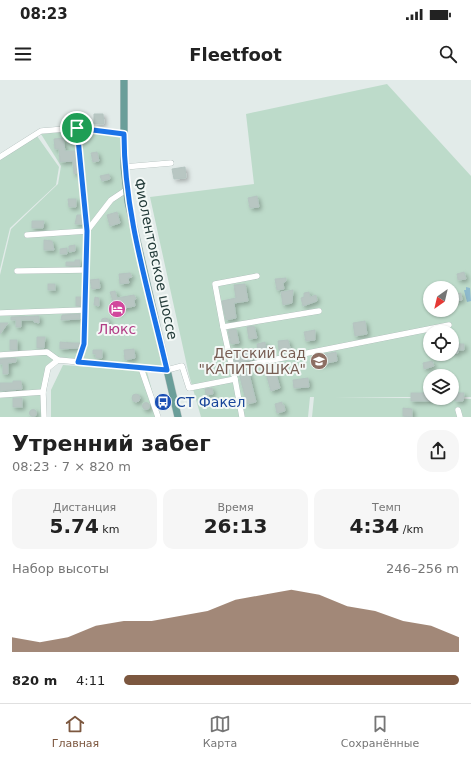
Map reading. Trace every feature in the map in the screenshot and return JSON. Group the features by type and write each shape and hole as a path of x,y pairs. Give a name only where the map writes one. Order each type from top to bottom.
{"main road":[{"name":"Фиолентовское шоссе","path":"124,80 124,167 126,190 178,417"}],"street":[{"path":"0,157 41,131 77,128 124,134"},
{"path":"77,128 87,231 84,344 78,362"},
{"path":"124,167 171,163"},
{"path":"26,235 87,231 111,200 126,190"},
{"path":"16,272 85,270"},
{"path":"242,417 235,379 222,327 215,284 258,276"},
{"path":"0,313 84,310"},
{"path":"222,327 319,311"},
{"path":"232,368 423,330"},
{"path":"0,355 47,352 58,360 167,370 182,366 189,388 235,379"},
{"path":"44,417 43,392 48,368 58,360"},
{"path":"141,368 158,417"},
{"path":"0,395 43,392"},
{"path":"458,410 460,417"}],"green space":[{"path":"387,84 471,176 471,397 459,397 459,369 423,369 423,397 335,397 423,398 423,405 459,405 459,399 471,399 471,417 312,417 314,397 310,397 308,417 201,417 189,375 150,197 254,184 246,114"},
{"path":"80,130 122,136 121,167 164,367 145,364 159,417 51,417 51,390 63,365 118,369 117,367 59,358 46,368 41,417 0,417 0,275 11,229 58,184 61,166 41,134"},
{"path":"37,136 59,167 56,185 10,228 0,269 0,158"}],"water":[{"path":"466,287 470,288 471,301 467,302 464,290 466,290"}],"building":[{"path":"94,114 103,114 104,124 94,124"},
{"path":"63,138 65,151 75,151 77,173 74,174 73,161 60,162 59,149 55,149 54,139"},
{"path":"97,152 99,161 93,162 91,153"},
{"path":"185,167 186,178 174,179 172,169"},
{"path":"109,174 110,179 102,181 100,176"},
{"path":"257,196 259,207 250,208 248,198"},
{"path":"68,199 76,199 76,207 69,207"},
{"path":"117,212 120,223 110,226 107,215"},
{"path":"77,215 81,215 82,224 75,224"},
{"path":"32,221 44,221 43,228 32,228"},
{"path":"44,240 52,241 54,250 44,250"},
{"path":"75,245 75,251 69,252 69,246"},
{"path":"67,248 67,254 60,254 60,249"},
{"path":"75,260 80,260 80,266 66,266 66,262 75,262"},
{"path":"464,272 466,279 458,280 457,274"},
{"path":"130,273 132,277 128,278 129,283 120,284 119,274"},
{"path":"286,278 286,281 283,283 284,289 277,290 275,279"},
{"path":"99,279 100,288 92,289 90,280"},
{"path":"48,284 55,284 55,290 48,290"},
{"path":"245,284 248,301 234,303 236,318 226,320 222,301 236,298 234,285"},
{"path":"293,290 292,303 283,305 281,292"},
{"path":"115,291 117,298 134,295 136,299 134,300 135,306 120,309 120,313 112,312 113,301 110,292"},
{"path":"309,292 310,297 316,295 317,301 303,306 301,298 304,297 304,293"},
{"path":"459,293 461,293 462,300 459,301"},
{"path":"76,297 81,297 81,306 76,306"},
{"path":"95,297 99,298 99,306 94,305"},
{"path":"80,314 80,319 61,320 62,315"},
{"path":"39,316 39,323 34,322 34,320 21,320 21,327 16,327 16,320 11,320 11,317"},
{"path":"103,318 107,318 109,322 107,326 103,326 101,324 101,320"},
{"path":"365,321 367,334 355,336 353,323"},
{"path":"0,323 8,323 0,334"},
{"path":"254,326 257,338 249,339 247,327"},
{"path":"236,329 239,343 231,344 228,330"},
{"path":"315,330 315,340 306,341 304,332"},
{"path":"37,337 45,337 44,348 37,348"},
{"path":"10,340 17,340 17,350 10,350"},
{"path":"288,340 290,348 279,350 278,341"},
{"path":"60,342 80,343 78,348 60,349"},
{"path":"265,342 267,353 258,355 257,344"},
{"path":"459,344 464,344 464,350 459,350"},
{"path":"134,349 135,358 125,360 124,350"},
{"path":"93,350 102,350 102,358 96,358 96,354 93,354"},
{"path":"250,352 252,360 235,363 234,356"},
{"path":"336,352 337,361 317,365 315,356"},
{"path":"16,358 16,362 8,363 8,374 3,374 3,364 0,364 0,359"},
{"path":"432,361 434,366 424,369 423,363"},
{"path":"273,364 280,388 271,391 264,366"},
{"path":"248,370 256,402 247,404 239,373"},
{"path":"308,378 309,387 294,388 293,380"},
{"path":"13,381 21,381 22,389 0,391 0,383 13,383"},
{"path":"212,388 213,394 206,395 205,389"},
{"path":"411,393 423,393 423,401 411,401"},
{"path":"459,393 464,393 463,401 459,401"},
{"path":"134,394 138,394 140,398 138,402 134,402 132,400 132,396"},
{"path":"13,398 22,398 22,407 13,407"},
{"path":"146,402 149,403 149,409 146,410 143,409 142,406 143,403"},
{"path":"282,402 285,411 277,413 275,404"},
{"path":"403,408 412,409 412,417 403,416"},
{"path":"33,409 36,410 36,416 33,417 30,416 29,413 30,410"}],"place":[{"name":"Люкс","path":"117,309"},
{"name":"Детский сад \"КАПИТОШКА\"","path":"319,361"},
{"name":"СТ Факел","path":"163,402"}],"route":[{"path":"77,128 124,134 124,167 128,202 167,370 78,362 84,344 87,231 77,128"}]}
